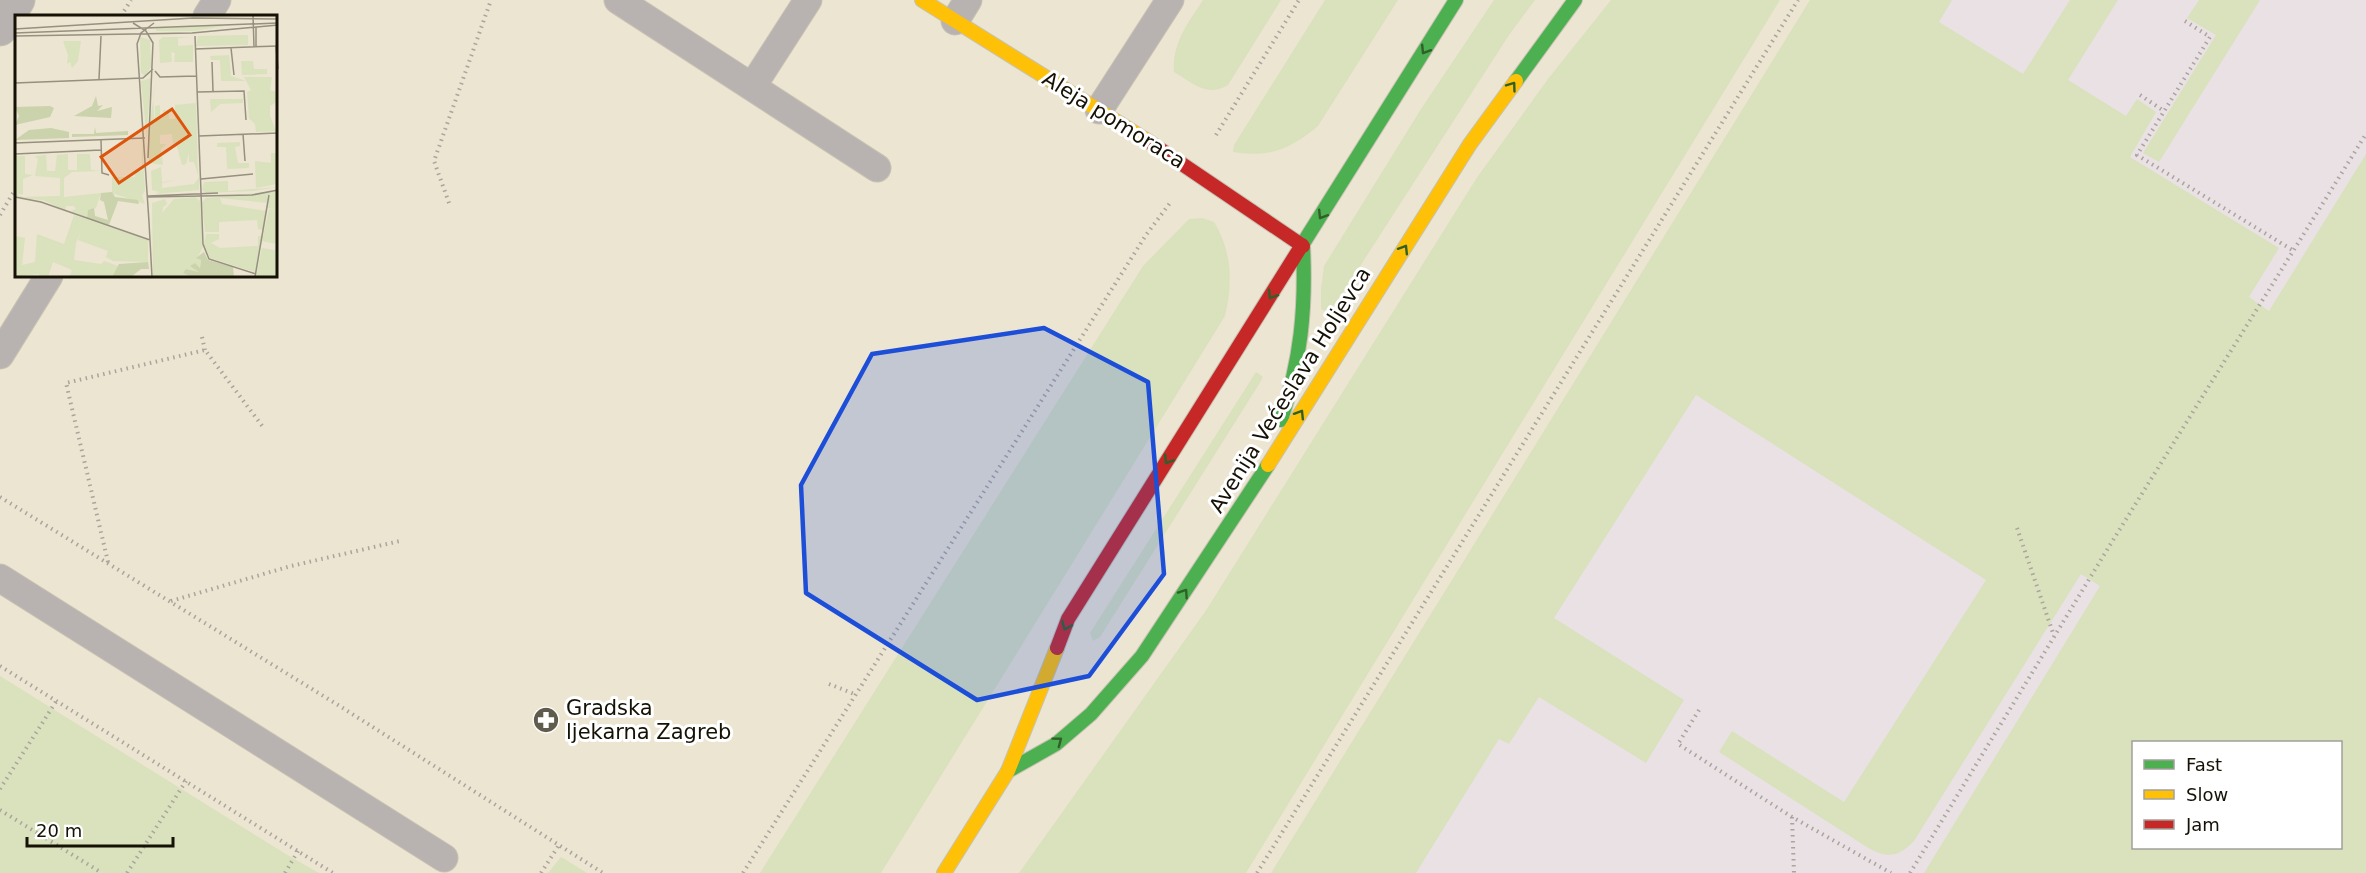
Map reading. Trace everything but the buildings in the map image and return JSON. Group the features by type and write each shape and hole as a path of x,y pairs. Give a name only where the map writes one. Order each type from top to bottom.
{"street":[{"path":"0,29 18,0"},
{"name":"Aleja pomoraca","path":"921,0 962,10 1099,110 1193,170 1303,246"},
{"name":"Avenija Većeslava Holjevca","path":"944,873 1008,771 1068,619 1456,0"},
{"name":"Avenija Većeslava Holjevca","path":"1008,771 1056,744 1091,714 1142,656 1258,481 1470,144 1575,0"},
{"path":"1258,481 1294,384 1303,339 1306,294 1303,246"}],"lane":[{"path":"208,15 217,0"},
{"path":"618,0 877,168"},
{"path":"752,87 808,0"},
{"path":"1099,110 1170,0"},
{"path":"0,355 48,278"},
{"path":"0,578 444,858"}],"path":[{"path":"122,15 131,0"},
{"path":"449,202 434,160 492,0"},
{"path":"1212,141 1299,0"},
{"path":"1257,873 1798,0"},
{"path":"2185,21 2210,37 2137,155 2294,251"},
{"path":"2140,95 2164,111"},
{"path":"1910,873 2366,134"},
{"path":"0,215 15,190"},
{"path":"743,873 1146,235 1167,207"},
{"path":"202,337 205,351 263,427"},
{"path":"108,563 66,382 205,351"},
{"path":"0,497 603,873"},
{"path":"2018,528 2055,637"},
{"path":"170,601 291,566 400,540"},
{"path":"0,666 333,873"},
{"path":"829,684 857,695"},
{"path":"0,789 57,700"},
{"path":"1699,710 1678,744 1792,817 1891,873"},
{"path":"127,873 186,781"},
{"path":"0,810 102,873"},
{"path":"1792,817 1794,873"},
{"path":"541,873 559,845"},
{"path":"285,873 298,851"}],"highlighted area":[{"path":"1044,328 1148,382 1164,574 1089,676 977,700 806,593 801,485 872,354"}],"shaded area":[{"path":"1824,0 2366,0 2366,873 1283,873"}],"green space":[{"path":"1203,0 1281,0 1228,85 1220,89 1200,88 1174,72 1178,43"},
{"path":"1325,0 1398,0 1318,126 1298,141 1279,150 1258,154 1233,152 1234,145"},
{"path":"1494,0 1535,0 1509,35 1344,291 1330,310 1321,309 1324,266 1421,109"},
{"path":"1611,0 1780,0 1246,873 1019,873 1207,609 1476,179 1548,79"},
{"path":"1810,0 1952,0 1939,22 2023,74 2070,0 2118,0 2068,80 2126,116 2137,99 2156,112 2130,157 2279,248 2249,297 2269,311 2366,154 2366,873 1924,873 2100,586 2081,574 1914,841 1899,853 1889,855 1870,849 1719,752 1732,731 1844,802 1986,580 1696,395 1554,618 1684,700 1646,763 1539,697 1509,744 1499,739 1416,873 1271,873"},
{"path":"2199,0 2260,0 2159,162 2143,153 2216,35 2187,18"},
{"path":"1202,218 1214,222 1228,256 1230,279 1225,316 881,873 760,873 1143,266 1189,219"},
{"path":"1256,372 1263,377 1261,381 1100,637 1093,641 1090,633"},
{"path":"0,676 284,853 319,873 0,873"},
{"path":"561,857 563,858 587,873 548,873"}],"traffic: fast":[{"path":"1302,245 1456,0"},
{"path":"1516,81 1575,0"},
{"path":"1281,420 1288,398 1301,334 1304,291 1303,246"},
{"path":"1008,771 1056,744 1091,714 1142,656 1268,465"}],"traffic: slow":[{"path":"922,0 1151,143"},
{"path":"1268,465 1470,144 1516,81"},
{"path":"944,873 1008,771 1057,648"}],"traffic: jam":[{"path":"1151,143 1303,246"},
{"path":"1057,648 1068,619 1302,245"}],"place":[{"name":"Gradska ljekarna Zagreb","path":"546,720"}]}
